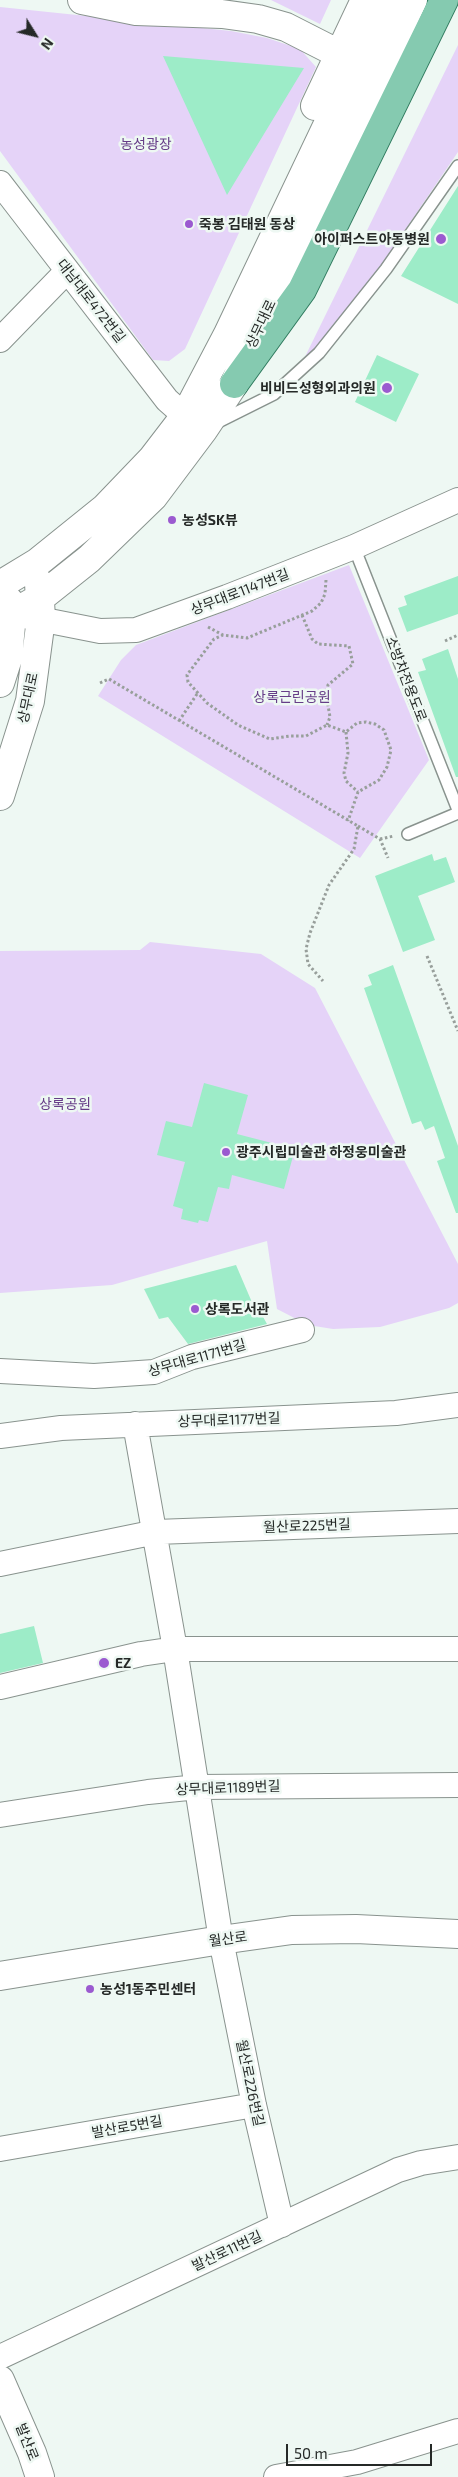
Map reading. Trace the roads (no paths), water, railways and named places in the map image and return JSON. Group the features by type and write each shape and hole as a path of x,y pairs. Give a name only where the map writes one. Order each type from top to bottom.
{"main road":[{"path":"234,384 302,290 444,0"}],"street":[{"path":"82,0 136,11 222,14 258,19 286,27 339,54"},
{"name":"상무대로","path":"194,423 238,273 365,0"},
{"name":"상무대로","path":"40,609 153,497 194,423 233,324 387,0"},
{"name":"상무대로","path":"0,683 8,658 2,584 38,562 105,508 152,459 194,423 234,384 413,0"},
{"name":"대남대로472번길","path":"0,183 167,400 194,423"},
{"path":"0,340 67,271"},
{"name":"상무대로1147번길","path":"40,609 100,631 136,630 227,597 354,547 458,500"},
{"name":"상무대로","path":"0,796 30,701 40,609 38,562"},
{"path":"6,618 40,609"},
{"name":"상무대로1171번길","path":"0,1371 94,1376 154,1372 192,1357 302,1330"},
{"name":"상무대로1177번길","path":"0,1436 60,1428 396,1413 458,1405"},
{"path":"135,1424 176,1649 221,1940"},
{"name":"월산로225번길","path":"0,1564 156,1532 458,1521"},
{"path":"0,1687 141,1654 176,1649 458,1648"},
{"name":"상무대로1189번길","path":"0,1815 148,1792 198,1788 458,1785"},
{"name":"월산로","path":"0,1976 221,1940 305,1929 399,1930 458,1934"},
{"name":"월산로226번길","path":"221,1940 254,2105 282,2225"},
{"name":"발산로5번길","path":"0,2149 254,2105"},
{"name":"발산로11번길","path":"0,2358 398,2170 421,2163 458,2157"},
{"name":"발산로","path":"0,2380 32,2453 40,2477"},
{"path":"276,2477 357,2462 458,2431"}],"lane":[{"path":"194,423 259,404 274,394 319,353 386,269 458,166"},
{"name":"소방차전용도로","path":"354,547 458,812"},
{"path":"408,834 458,812"}],"place":[{"name":"죽봉 김태원 동상","path":"189,224"},
{"name":"아이퍼스트아동병원","path":"441,239"},
{"name":"비비드성형외과의원","path":"387,388"},
{"name":"농성SK뷰","path":"172,520"},
{"name":"광주시립미술관 하정웅미술관","path":"226,1152"},
{"name":"상록도서관","path":"195,1309"},
{"name":"EZ","path":"104,1663"},
{"name":"농성1동주민센터","path":"90,1989"}],"park label":[{"name":"농성광장","path":"146,144"},
{"name":"상록근린공원","path":"292,697"},
{"name":"상록공원","path":"65,1104"}]}
